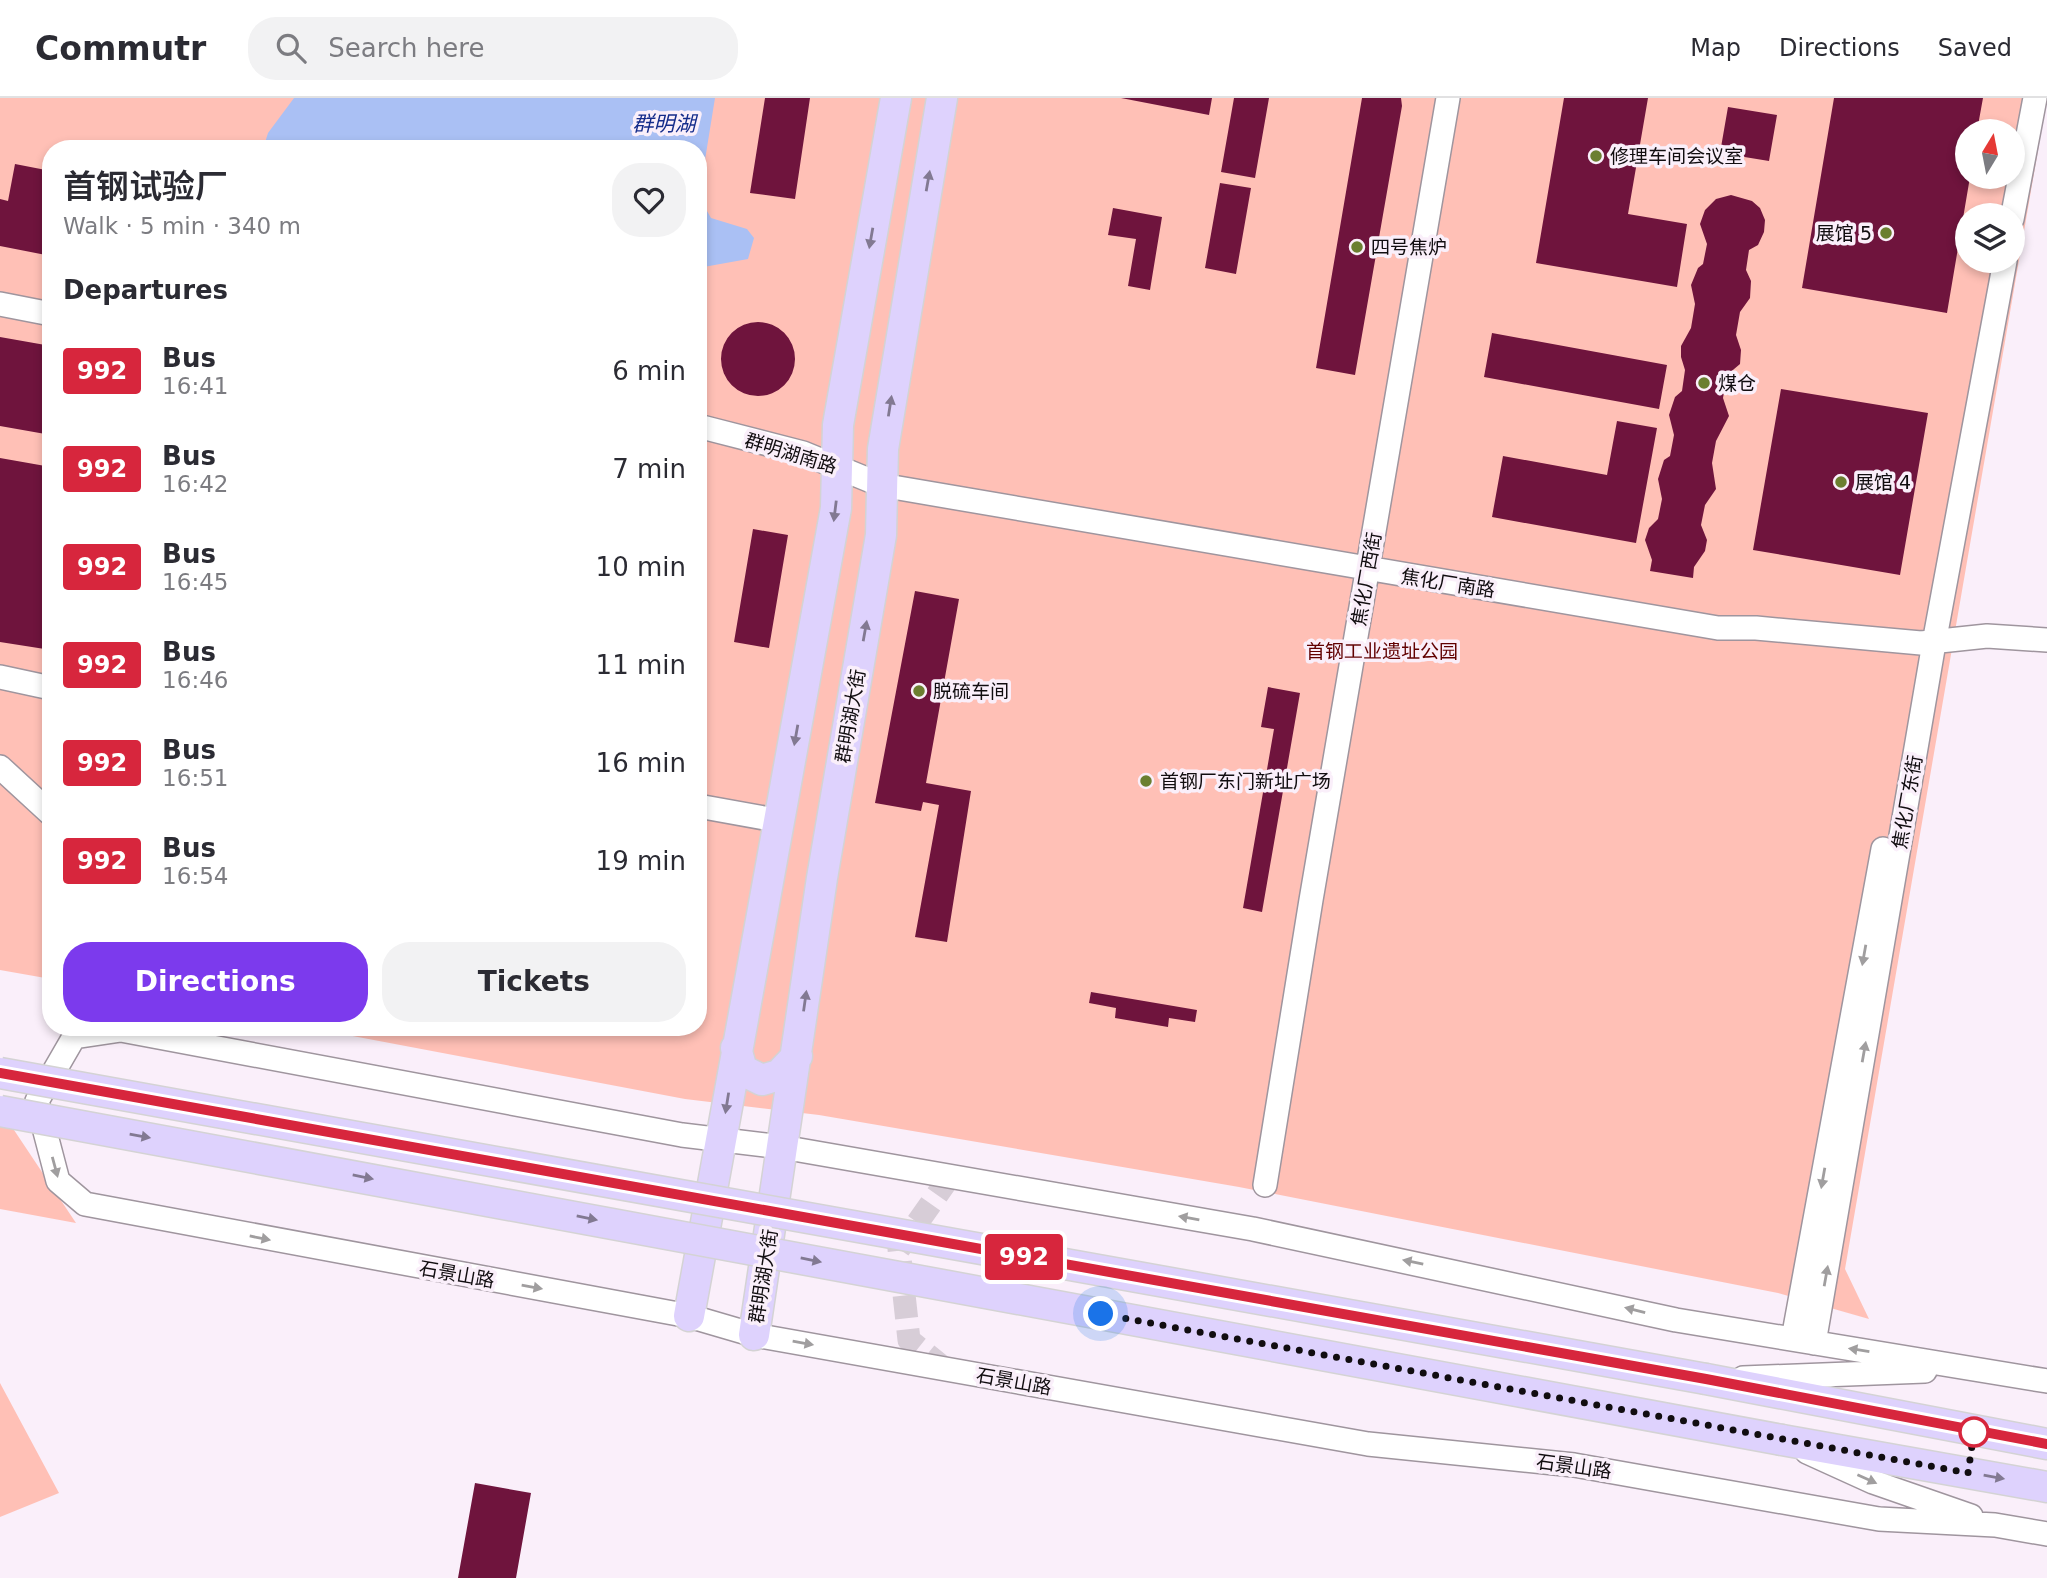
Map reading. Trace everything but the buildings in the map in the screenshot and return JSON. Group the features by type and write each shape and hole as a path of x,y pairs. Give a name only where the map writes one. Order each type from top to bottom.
{"main road":[{"path":"689,1316 836,508 838,425 895,98"},
{"name":"群明湖大街","path":"754,1335 822,878 881,535 883,449 942,98"},
{"path":"736,1048 742,1070 762,1080 779,1074 797,1056"},
{"path":"0,1073 1706,1379 2047,1444"},
{"path":"0,1111 2047,1487"}],"street":[{"name":"焦化厂西街","path":"1265,1185 1448,98"},
{"path":"2015,119 2019,98"},
{"path":"2015,203 2035,98"},
{"name":"焦化厂东街","path":"1804,1341 1928,643 1988,273"},
{"name":"焦化厂东街","path":"1928,643 2003,273"},
{"path":"0,304 42,312"},
{"name":"群明湖南路","path":"707,428 803,453 881,485"},
{"name":"焦化厂南路","path":"881,485 1718,628 1756,628 1928,643 1986,636 2047,640"},
{"path":"0,677 42,686"},
{"path":"0,767 42,806"},
{"path":"707,808 781,821"},
{"name":"石景山路","path":"80,1036 74,1037 37,1101 58,1181 85,1204 689,1316 754,1335 1368,1444 1574,1465 1879,1519 1995,1525 2047,1534"},
{"path":"159,1036 682,1135 782,1147 1253,1229 1676,1320 2047,1382"},
{"path":"1706,1379 1917,1371 2047,1382"},
{"path":"1782,1440 1873,1482 1995,1525"}],"green space":[{"name":"首钢工业遗址公园","path":"0,98 2047,98 2025,226 2025,203 1955,203 1955,273 2017,273 1845,1269 1869,1319 1778,1293 1239,1187 819,1115 685,1099 352,1036 707,1036 707,140 42,140 42,977 0,970"},
{"path":"0,1109 76,1223 0,1209"},
{"path":"0,1383 59,1493 0,1517"}],"water":[{"name":"群明湖","path":"294,98 715,98 707,148 707,140 266,140"},
{"name":"群明湖","path":"707,211 711,218 747,229 754,238 748,259 707,266"}],"tunnel":[{"path":"945,1369 909,1340 899,1249 951,1175"}],"bus line":[{"name":"992","path":"0,1073 1706,1379 2047,1444"}],"place":[{"name":"修理车间会议室","path":"1596,156"},
{"name":"展馆 5","path":"1886,233"},
{"name":"四号焦炉","path":"1357,247"},
{"name":"煤仓","path":"1704,383"},
{"name":"展馆 4","path":"1841,482"},
{"name":"脱硫车间","path":"919,691"},
{"name":"首钢厂东门新址广场","path":"1146,781"}],"route":[{"path":"1101,1314 1968,1473 1974,1432"}]}
